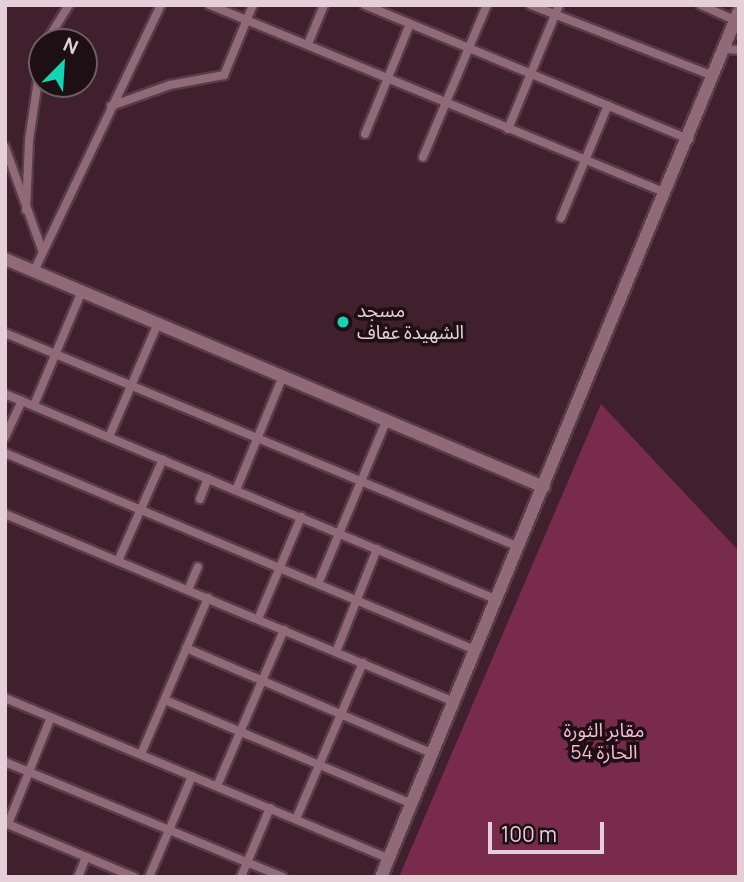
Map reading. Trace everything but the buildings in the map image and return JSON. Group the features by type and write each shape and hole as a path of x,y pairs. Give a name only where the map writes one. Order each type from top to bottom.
{"main road":[{"path":"381,877 689,139 737,15"},
{"path":"5,259 544,487"}],"street":[{"path":"55,28 69,5"},
{"path":"34,271 161,5"},
{"path":"211,5 666,193"},
{"path":"111,106 170,85 224,75 253,5"},
{"path":"308,44 324,5"},
{"path":"365,5 689,139"},
{"path":"423,157 487,5"},
{"path":"531,5 713,76"},
{"path":"508,129 559,5"},
{"path":"701,5 737,15"},
{"path":"365,134 410,24"},
{"path":"724,49 739,50"},
{"path":"26,210 29,140 35,98"},
{"path":"561,218 608,105"},
{"path":"5,146 42,250"},
{"path":"34,405 82,291"},
{"path":"110,437 158,323"},
{"path":"5,333 519,547"},
{"path":"236,490 283,376"},
{"path":"5,394 495,599"},
{"path":"5,437 22,401"},
{"path":"318,584 387,419"},
{"path":"5,453 475,650"},
{"path":"118,561 163,460"},
{"path":"200,499 208,478"},
{"path":"5,514 453,701"},
{"path":"258,620 301,517"},
{"path":"336,652 377,549"},
{"path":"188,590 198,567"},
{"path":"141,754 208,598"},
{"path":"217,786 284,630"},
{"path":"186,648 431,753"},
{"path":"296,819 362,663"},
{"path":"5,698 388,858"},
{"path":"164,700 410,803"},
{"path":"51,717 7,823 134,877"},
{"path":"5,762 282,877"},
{"path":"149,877 192,776"},
{"path":"241,877 270,808"},
{"path":"78,877 86,857"}],"green space":[{"name":"مقابر الثورة الحارة 54","path":"601,404 739,551 739,877 399,877"}],"place":[{"name":"مسجد الشهيدة عفاف","path":"343,322"}]}
